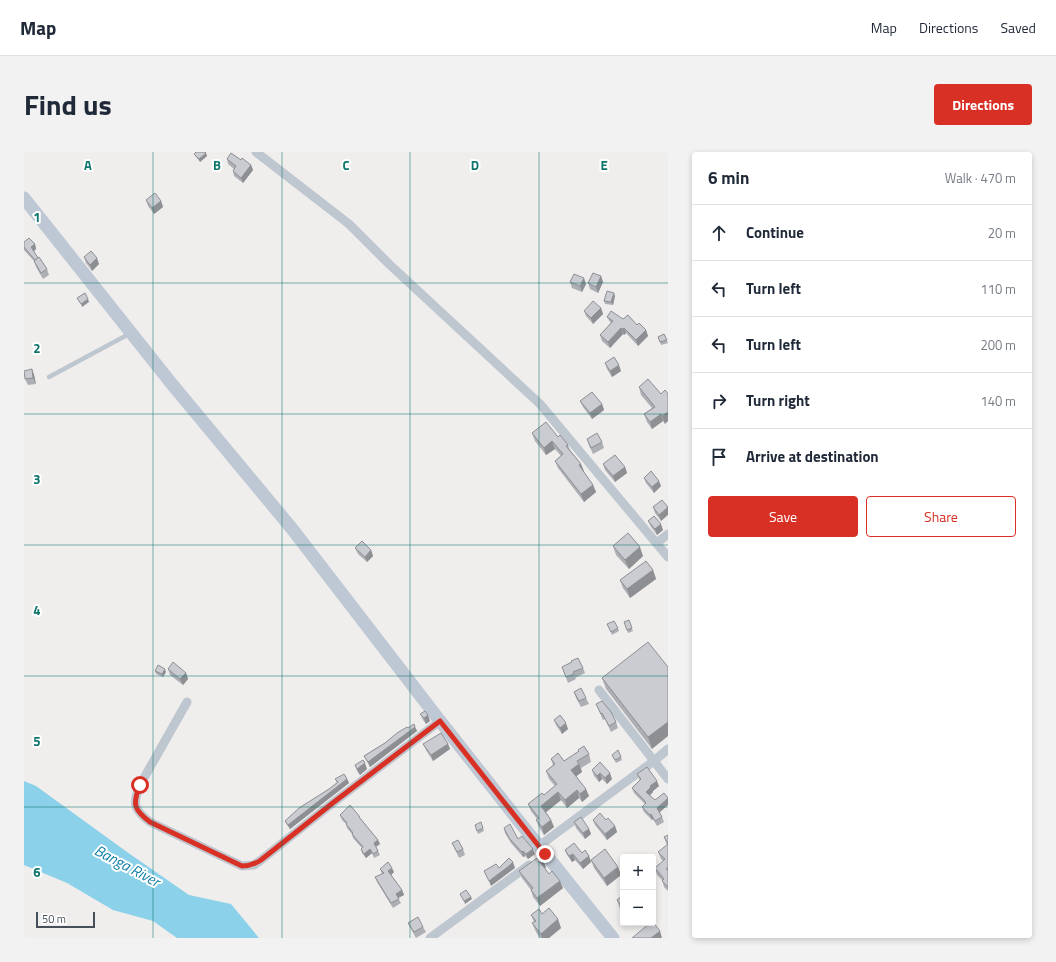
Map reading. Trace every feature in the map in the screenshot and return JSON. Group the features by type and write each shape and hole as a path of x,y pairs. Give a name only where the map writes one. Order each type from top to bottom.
{"street":[{"path":"256,152 349,224 406,281 540,404 668,557"},
{"path":"24,198 131,333 293,530 440,721 612,938"},
{"path":"657,543 668,534"},
{"path":"599,690 668,779"},
{"path":"187,702 140,785 135,797 136,809 150,822 242,866 254,865 261,860 440,721"},
{"path":"430,938 668,750"}],"lane":[{"path":"50,377 131,333"}],"water":[{"name":"Banga River","path":"24,781 36,786 189,895 231,904 259,938 177,938 153,921 113,910 67,883 24,865"}],"building":[{"path":"196,152 206,153 199,159 194,154"},
{"path":"231,153 241,160 242,158 251,165 241,178 233,171 236,166 227,159"},
{"path":"155,193 161,201 152,208 146,200"},
{"path":"29,238 35,244 31,247 38,258 35,260 24,247 24,242"},
{"path":"91,251 97,258 90,265 84,257"},
{"path":"39,257 47,269 41,273 34,261"},
{"path":"593,273 601,276 596,287 588,283"},
{"path":"574,274 584,278 580,286 570,282"},
{"path":"607,291 614,293 611,302 604,301"},
{"path":"85,293 88,299 81,304 77,298"},
{"path":"593,301 601,308 591,318 584,311"},
{"path":"611,311 623,319 628,315 637,325 639,323 646,330 636,340 624,328 621,328 608,342 600,335 613,321 607,317"},
{"path":"664,334 667,340 660,342 658,337"},
{"path":"614,357 619,365 610,371 605,363"},
{"path":"32,369 33,378 25,379 24,371"},
{"path":"648,379 661,394 665,390 668,394 668,412 662,416 661,414 650,422 644,414 655,407 639,387"},
{"path":"592,392 602,404 590,413 580,401"},
{"path":"546,422 558,437 560,435 568,445 566,446 581,464 579,465 593,485 581,494 555,461 563,454 552,441 544,448 532,433"},
{"path":"597,433 602,442 591,448 587,439"},
{"path":"615,455 625,467 613,476 603,464"},
{"path":"651,471 659,481 652,487 644,478"},
{"path":"662,500 668,507 659,515 653,507"},
{"path":"654,516 661,524 655,529 648,521"},
{"path":"628,533 640,547 625,560 613,546"},
{"path":"362,541 371,550 365,557 355,548"},
{"path":"646,561 653,570 627,589 620,580"},
{"path":"629,620 632,628 627,630 624,622"},
{"path":"614,621 618,628 611,632 607,624"},
{"path":"648,642 668,667 668,722 648,737 602,678"},
{"path":"578,658 583,668 566,677 562,667"},
{"path":"173,662 186,673 180,679 168,669"},
{"path":"158,665 165,669 162,674 155,671"},
{"path":"581,688 586,698 579,701 574,692"},
{"path":"602,701 611,712 616,722 609,726 596,704"},
{"path":"425,711 428,715 424,718 420,714"},
{"path":"560,715 566,723 560,728 554,720"},
{"path":"414,724 415,727 368,762 364,756 385,743 397,733"},
{"path":"441,733 448,744 431,755 423,744"},
{"path":"584,746 589,754 577,761 579,764 571,770 586,789 580,794 577,790 565,800 558,792 541,806 551,820 542,827 536,820 539,818 528,804 542,793 544,795 557,784 546,771 555,764 551,759 558,753 564,761"},
{"path":"618,750 621,757 615,760 612,755"},
{"path":"363,760 365,763 357,769 355,765"},
{"path":"600,762 610,773 605,778 600,773 597,776 592,770"},
{"path":"647,767 657,781 650,786 651,787 646,792 655,800 664,793 668,798 657,808 662,817 655,821 651,814 650,815 642,807 646,803 644,800 632,788 641,779 637,774"},
{"path":"344,774 347,779 288,825 285,821 299,808 329,789 338,782 335,779"},
{"path":"350,805 378,840 374,843 378,851 373,854 370,849 364,854 361,849 363,847 352,834 353,833 346,824 347,823 340,815"},
{"path":"600,813 606,820 608,818 615,826 605,834 593,820"},
{"path":"581,817 589,829 583,833 574,822"},
{"path":"481,822 483,828 477,831 475,825"},
{"path":"510,824 518,839 522,836 533,849 526,854 523,851 522,852 509,838 504,828"},
{"path":"668,835 668,844 664,837"},
{"path":"458,840 463,849 457,852 452,843"},
{"path":"574,843 582,853 585,850 589,856 580,863 573,854 569,856 565,850"},
{"path":"668,844 668,867 666,869 668,870 668,887 662,881 664,879 656,869 656,867 665,859 658,852"},
{"path":"605,849 618,867 604,878 591,860"},
{"path":"540,856 543,860 540,862 549,874 552,871 560,881 537,898 531,890 533,888 519,871"},
{"path":"509,858 513,862 489,881 484,871 496,864 499,868"},
{"path":"388,862 392,868 388,871 402,890 396,894 399,899 391,903 375,877 384,873 380,869"},
{"path":"466,890 471,897 464,901 460,894"},
{"path":"549,908 558,919 541,934 532,923 536,921 531,915 539,909 542,914"},
{"path":"418,917 423,927 414,932 408,923"},
{"path":"646,926 656,926 660,931 651,938 632,938"}],"route":[{"path":"140,785 135,797 136,809 150,822 242,866 250,866 258,863 334,802 440,721 545,854"}]}
